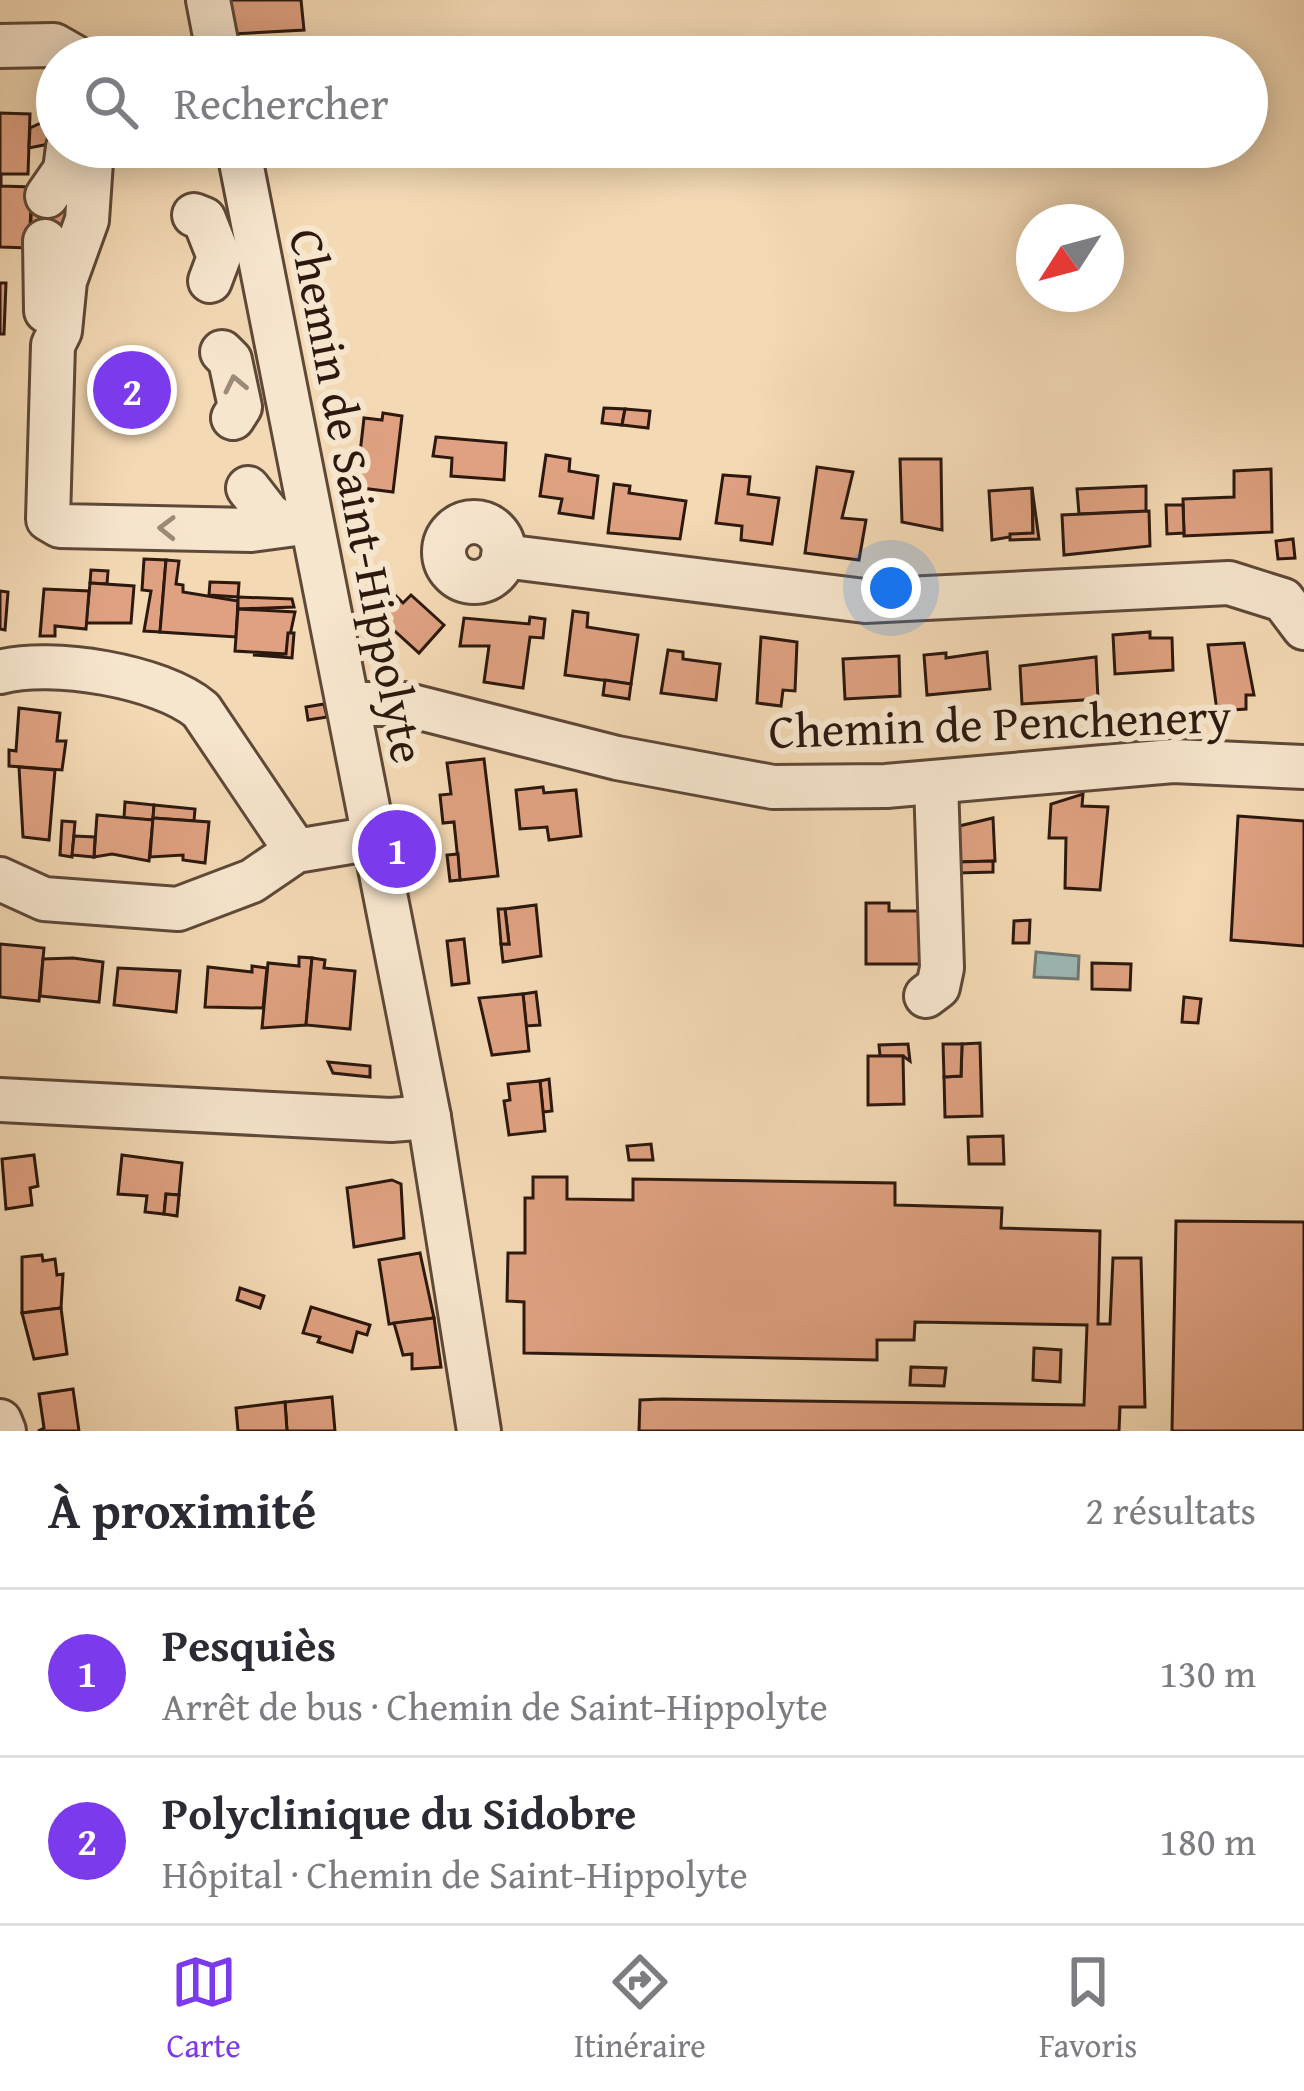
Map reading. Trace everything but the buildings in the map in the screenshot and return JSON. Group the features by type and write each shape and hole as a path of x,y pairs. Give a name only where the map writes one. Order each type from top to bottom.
{"street":[{"path":"208,0 216,36"},
{"path":"0,46 36,44"},
{"path":"47,196 65,168"},
{"path":"93,168 95,211 67,263 46,331 64,345 58,479 45,512 60,526 251,530 298,523"},
{"name":"Chemin de Saint-Hippolyte","path":"236,168 229,263 349,704 429,1117 479,1431"},
{"path":"194,215 204,219 229,263"},
{"path":"222,352 230,360 240,406 233,418"},
{"path":"248,488 269,515 298,523"},
{"path":"503,556 865,601 1229,583 1283,600 1304,628"},
{"path":"0,672 22,668 131,676 182,694 201,710 296,851"},
{"name":"Chemin de Penchenery","path":"349,704 404,704 617,758 752,784 817,790 1173,760 1304,767"},
{"path":"926,996 938,987 942,968 936,782"},
{"path":"0,879 44,899 178,909 252,881 296,851 374,838"},
{"path":"0,1100 391,1120 429,1117"},
{"path":"0,1421 4,1431"}],"water":[{"path":"1036,952 1079,956 1078,979 1034,977"}],"place":[{"name":"Polyclinique du Sidobre","path":"132,390"},
{"name":"Pesquiès","path":"397,849"}]}
